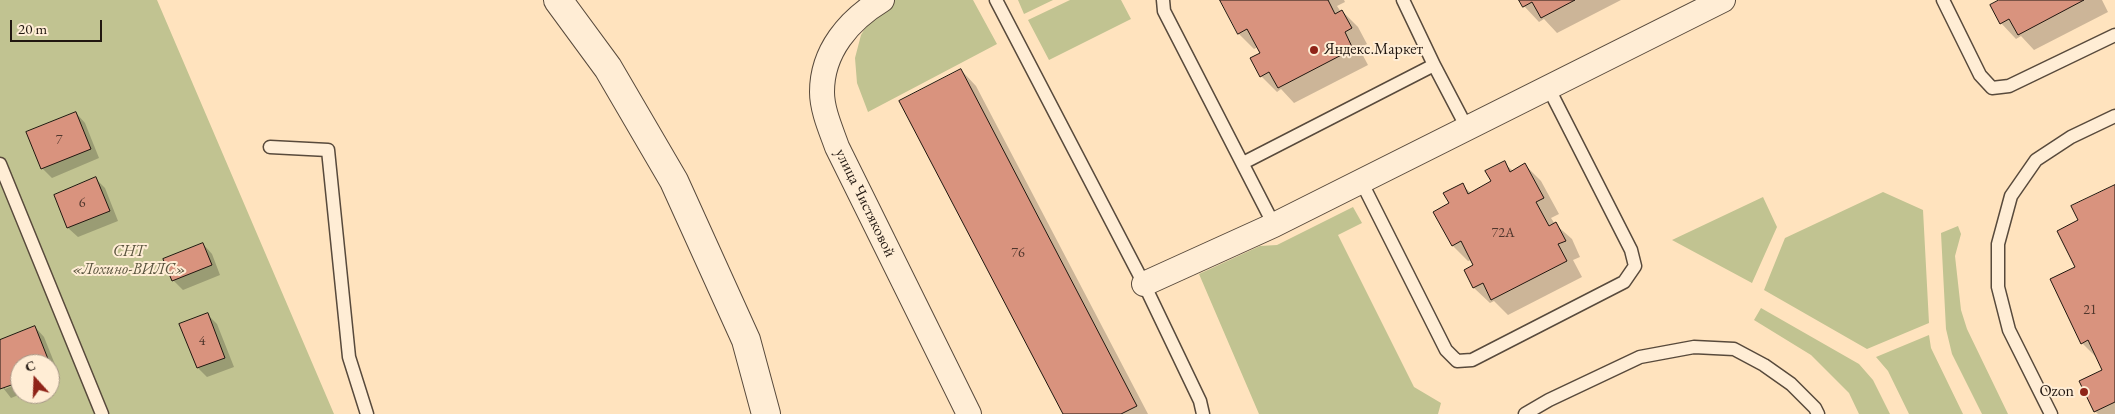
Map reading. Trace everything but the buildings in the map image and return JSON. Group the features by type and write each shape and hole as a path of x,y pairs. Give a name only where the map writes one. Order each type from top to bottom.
{"street":[{"path":"558,0 608,68 674,181 746,340 766,414"},
{"name":"улица Чистяковой","path":"882,0 870,7 842,32 826,62 822,92 827,118 837,147 969,414"},
{"path":"1144,284 1274,225 1548,87 1719,4"}],"lane":[{"path":"996,0 1144,284 1200,401 1203,414"},
{"path":"1163,0 1164,11 1274,225"},
{"path":"1403,0 1467,128"},
{"path":"1943,0 1980,75 1992,88 2008,86 2115,35"},
{"path":"1242,163 1434,65"},
{"path":"1361,181 1446,350 1457,361 1472,360 1624,282 1635,266 1628,242 1548,87"},
{"path":"2050,414 2009,330 1998,287 1998,244 2011,196 2036,160 2070,137 2115,116"},
{"path":"270,147 328,150 349,357 367,414"},
{"path":"0,164 102,414"},
{"path":"1525,414 1549,400 1640,357 1694,347 1734,349 1764,365 1791,384 1815,408 1818,414"}],"green space":[{"name":"СНТ «Лохино-ВИЛС»","path":"0,0 157,0 334,414 0,414"},
{"path":"892,0 973,0 997,44 868,112 857,83 855,58 861,35 872,17"},
{"path":"1018,0 1053,0 1024,14"},
{"path":"1070,0 1121,0 1131,19 1049,60 1028,20"},
{"path":"1883,192 1923,210 1929,323 1867,349 1764,290 1785,238"},
{"path":"1763,197 1777,227 1752,283 1672,240"},
{"path":"1353,207 1362,223 1338,235 1414,387 1441,403 1438,414 1259,414 1199,274 1260,246 1277,245"},
{"path":"1958,226 1961,234 1955,256 1961,310 1967,329 2008,414 1982,414 1952,354 1946,329 1941,233"},
{"path":"1761,308 1859,364 1873,380 1890,414 1859,414 1849,393 1811,355 1754,320"},
{"path":"1929,335 1931,348 1963,414 1909,414 1888,371 1876,357"}],"place":[{"name":"Яндекс.Маркет","path":"1314,50"},
{"name":"Ozon","path":"2084,392"}]}
